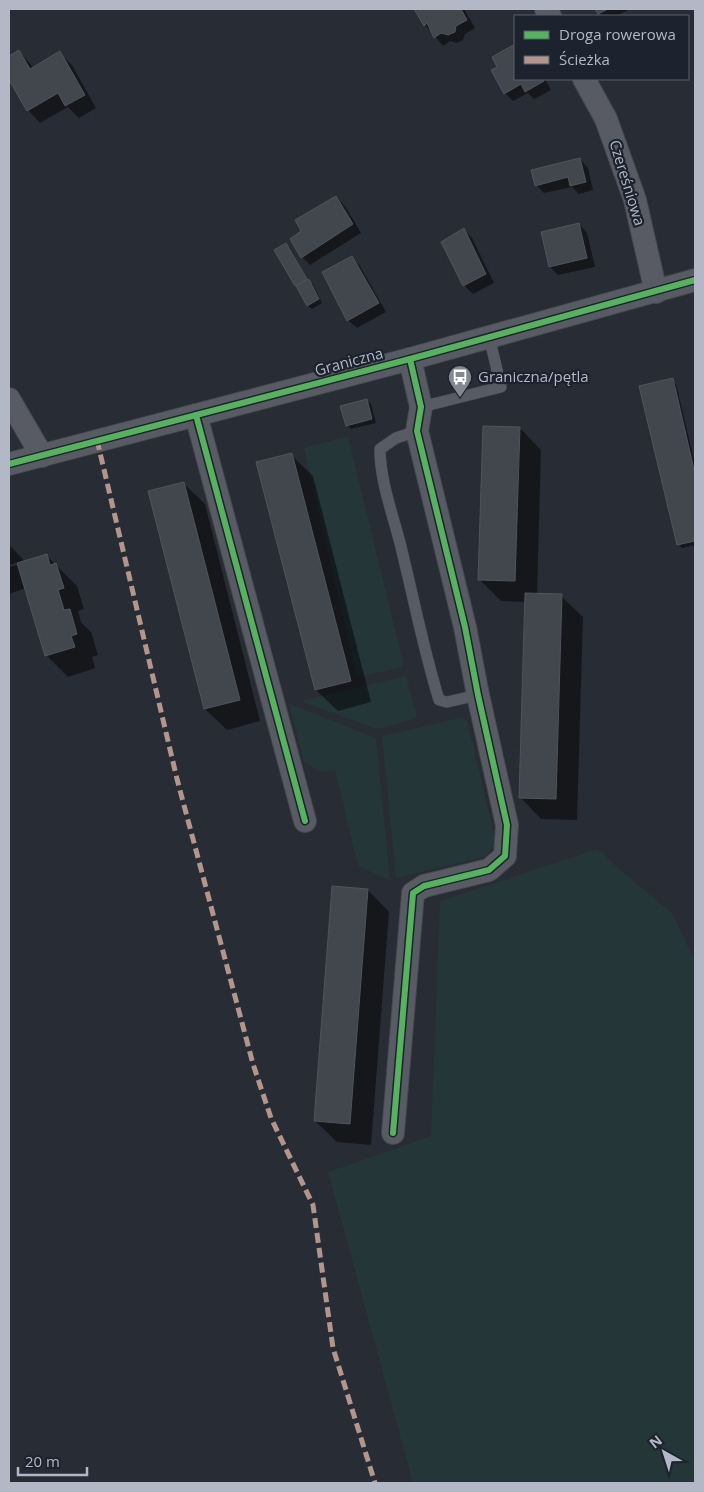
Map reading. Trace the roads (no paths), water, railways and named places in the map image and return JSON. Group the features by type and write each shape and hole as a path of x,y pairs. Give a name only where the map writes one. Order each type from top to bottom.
{"street":[{"name":"Czereśniowa","path":"585,80 606,119 634,200 656,292"},
{"name":"Graniczna","path":"9,464 410,359 695,280"},
{"path":"393,1133 413,892 424,886 489,870 505,856 507,825 465,627 417,430 421,408 410,359"},
{"path":"9,399 42,456"},
{"path":"196,415 305,821"}],"lane":[{"path":"421,408 501,387 489,336"},
{"path":"417,430 396,438 380,449 380,465 428,664 439,700 447,702 478,695"}],"place":[{"name":"Graniczna/pętla","path":"460,398"}]}
